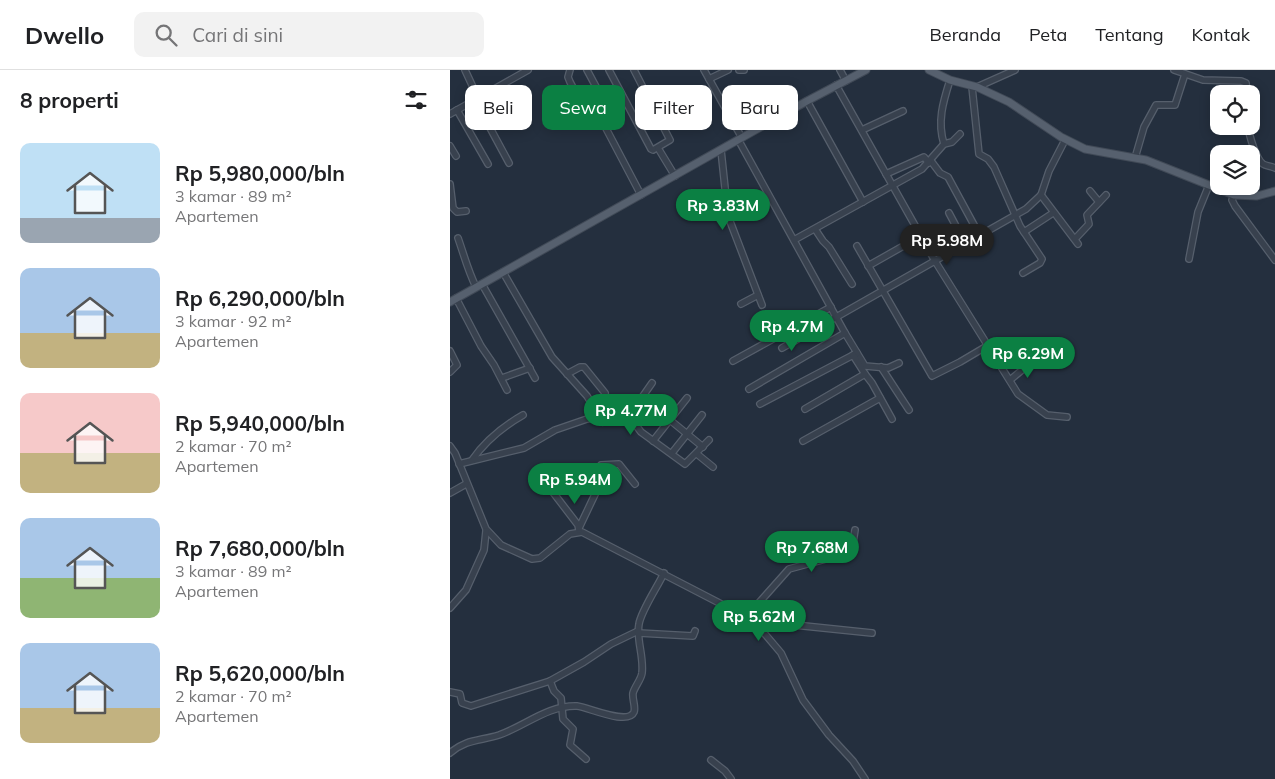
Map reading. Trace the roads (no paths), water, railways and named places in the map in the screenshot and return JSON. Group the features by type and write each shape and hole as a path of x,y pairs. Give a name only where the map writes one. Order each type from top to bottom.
{"main road":[{"path":"453,300 807,101 866,70"},
{"path":"929,70 1009,102 1065,140 1085,149 1146,160 1209,185"},
{"path":"1234,195 1257,196 1275,191"}],"street":[{"path":"465,70 471,85"},
{"path":"502,85 528,70"},
{"path":"570,70 568,77 572,85"},
{"path":"587,70 595,85"},
{"path":"608,70 616,85"},
{"path":"625,101 650,149 658,148 670,140 634,70"},
{"path":"704,70 845,333 865,374 892,419"},
{"path":"709,79 728,70"},
{"path":"739,70 744,70"},
{"path":"840,70 846,81"},
{"path":"979,161 975,87 1015,70"},
{"path":"1174,70 1203,80 1241,81 1246,85"},
{"path":"1135,158 1144,127 1156,105 1175,105 1185,74"},
{"path":"944,144 940,129 941,111 950,80"},
{"path":"836,86 862,130 919,237 1020,397 1047,415 1067,417"},
{"path":"807,101 863,202"},
{"path":"450,114 465,106"},
{"path":"457,110 488,164"},
{"path":"862,130 903,111"},
{"path":"492,130 509,163"},
{"path":"607,130 641,194"},
{"path":"794,240 930,162 944,144 952,142 960,134"},
{"path":"1249,135 1259,159 1266,165 1275,168"},
{"path":"782,348 837,318 882,290 966,245 1026,209 1041,195 1049,172 1065,140"},
{"path":"450,146 456,156"},
{"path":"658,148 675,176"},
{"path":"721,150 728,216 762,304"},
{"path":"979,154 988,159 994,167 1015,216 1042,261 1023,273"},
{"path":"886,174 924,157 940,173 948,177 980,236"},
{"path":"450,184 453,208 457,212 466,211"},
{"path":"1189,259 1198,212 1209,185"},
{"path":"1090,191 1099,202"},
{"path":"1041,195 1077,242 1089,224 1087,215 1106,195"},
{"path":"1234,195 1233,202 1235,206 1275,260"},
{"path":"1024,232 1053,213"},
{"path":"949,214 966,245"},
{"path":"815,229 829,247 852,284"},
{"path":"868,266 919,237"},
{"path":"458,238 466,259 467,269 479,285 535,378"},
{"path":"857,246 932,376 987,346"},
{"path":"503,272 552,357 587,396 603,422"},
{"path":"741,304 758,295"},
{"path":"453,300 502,378 507,390"},
{"path":"733,361 831,307"},
{"path":"749,389 845,333"},
{"path":"450,351 458,365 450,372"},
{"path":"855,354 866,367 888,368 899,363"},
{"path":"760,404 855,354"},
{"path":"1010,380 1033,361"},
{"path":"567,374 580,367 584,367 605,393"},
{"path":"881,367 909,410"},
{"path":"502,378 530,368"},
{"path":"805,410 865,374"},
{"path":"459,464 524,448 555,430 588,419 594,418 603,422 629,416 652,383"},
{"path":"653,441 687,398"},
{"path":"803,441 880,398"},
{"path":"472,460 498,430 523,415"},
{"path":"672,453 702,415"},
{"path":"629,416 641,432 685,464 709,440"},
{"path":"670,420 703,448"},
{"path":"450,446 486,529 487,536 484,550 466,590 450,608"},
{"path":"697,454 713,467"},
{"path":"486,529 501,545 532,559 544,557 570,534 578,530 598,488 601,465 619,464 635,484"},
{"path":"542,478 578,530 729,608 751,616 756,621 872,633"},
{"path":"450,493 466,484"},
{"path":"751,616 789,569 837,556 848,550 854,542 855,530"},
{"path":"450,753 460,744 499,735 547,712 563,708 576,706 612,716 628,717 632,715 634,708 633,692 642,674 642,654 638,632 639,621 664,573"},
{"path":"751,616 781,653 803,700 853,761 865,779"},
{"path":"450,692 460,694 462,703 471,706 491,695 550,681 638,632 692,636 695,631"},
{"path":"550,681 554,691 561,698 563,719 573,732 570,745 586,759"},
{"path":"711,760 725,771 731,779"}]}
